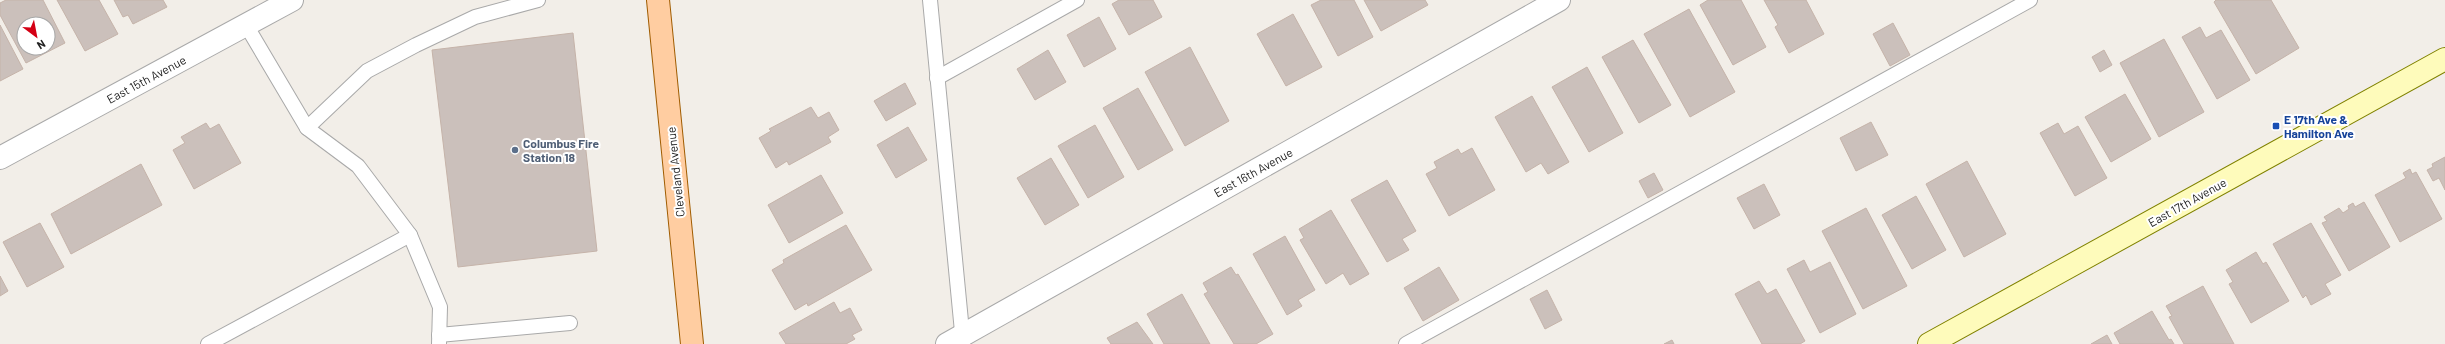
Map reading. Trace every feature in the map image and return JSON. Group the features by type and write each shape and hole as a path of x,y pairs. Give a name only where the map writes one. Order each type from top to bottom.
{"main road":[{"name":"Cleveland Avenue","path":"658,0 692,344"}],"street":[{"name":"East 15th Avenue","path":"0,158 292,0"},
{"name":"East 16th Avenue","path":"957,341 1559,0"},
{"name":"East 17th Avenue","path":"1929,344 2445,59"}],"lane":[{"path":"307,128 368,72 381,64 475,17 538,0"},
{"path":"930,0 957,341"},
{"path":"937,78 1077,0"},
{"path":"1406,344 2030,0"},
{"path":"246,25 307,128 358,166 410,235 440,307 439,340 570,323"},
{"path":"208,344 410,235"}],"building":[{"path":"6,0 43,0 51,16 16,16 16,45 0,15 0,3"},
{"path":"57,0 99,0 118,34 85,51"},
{"path":"114,0 163,0 167,7 133,24 128,15 123,17"},
{"path":"1119,0 1153,0 1162,17 1129,35 1112,4"},
{"path":"1321,0 1354,0 1373,37 1338,56 1311,5"},
{"path":"1364,0 1425,0 1428,5 1381,31"},
{"path":"1708,0 1741,0 1766,47 1733,65 1700,5"},
{"path":"1764,0 1806,0 1824,34 1789,53 1775,27 1778,25"},
{"path":"2216,0 2271,0 2299,48 2256,74 2214,2"},
{"path":"1689,9 1735,92 1690,117 1644,34"},
{"path":"1293,14 1322,67 1286,86 1257,34"},
{"path":"1099,17 1116,49 1084,67 1067,35"},
{"path":"1893,23 1910,55 1890,66 1873,34"},
{"path":"0,25 23,69 0,81"},
{"path":"56,25 65,43 56,48"},
{"path":"2200,27 2206,38 2221,30 2250,80 2217,99 2182,37"},
{"name":"Columbus Fire Station 18","path":"573,33 597,251 458,267 432,50"},
{"path":"2164,39 2204,112 2159,137 2120,63"},
{"path":"1633,40 1671,105 1639,123 1602,57"},
{"path":"1190,47 1229,121 1185,146 1145,72"},
{"path":"1048,50 1066,82 1035,100 1017,69"},
{"path":"2104,50 2112,65 2100,72 2092,57"},
{"path":"22,56 40,56 26,63"},
{"path":"1587,67 1623,133 1589,152 1552,87"},
{"path":"905,83 916,104 886,121 874,101"},
{"path":"1138,88 1173,150 1138,170 1103,108"},
{"path":"2125,94 2151,139 2111,162 2085,117"},
{"path":"1532,96 1569,162 1548,174 1541,163 1526,172 1495,117"},
{"path":"811,107 818,118 829,112 839,130 828,137 831,142 789,165 787,161 776,168 759,138 771,131 769,129"},
{"path":"1871,122 1888,155 1856,171 1840,138"},
{"path":"206,123 210,129 219,124 241,163 194,189 173,150 185,143 181,137"},
{"path":"2058,123 2064,134 2078,126 2107,178 2075,196 2040,133"},
{"path":"1095,125 1124,177 1088,198 1058,146"},
{"path":"908,127 927,160 896,178 877,145"},
{"path":"1472,148 1495,190 1449,216 1426,174 1437,168 1434,162 1458,149 1461,154"},
{"path":"2445,157 2445,190 2439,178 2433,181 2427,170 2433,167 2432,164"},
{"path":"1051,158 1079,205 1045,225 1017,178"},
{"path":"1967,161 2006,234 1964,257 1926,184"},
{"path":"141,164 162,205 71,254 51,214"},
{"path":"2410,169 2412,174 2416,172 2442,219 2400,242 2375,195 2406,178 2403,173"},
{"path":"1654,173 1663,190 1648,198 1639,181"},
{"path":"821,175 843,213 789,243 768,205"},
{"path":"1387,180 1416,231 1402,239 1409,250 1387,262 1351,200"},
{"path":"1764,184 1780,215 1754,229 1737,198"},
{"path":"1916,196 1946,250 1912,269 1882,215"},
{"path":"2364,202 2390,247 2349,271 2322,223 2327,221 2324,217 2339,208 2343,213 2349,209 2348,206 2353,203 2355,207"},
{"path":"1866,208 1907,286 1863,309 1822,231"},
{"path":"1331,210 1369,274 1350,285 1343,273 1326,284 1300,240 1304,238 1299,229"},
{"path":"40,223 64,267 27,287 3,242"},
{"path":"2311,223 2341,275 2325,284 2331,294 2311,305 2306,295 2303,298 2273,244"},
{"path":"846,225 872,270 808,306 807,303 795,310 772,270 784,263 783,260"},
{"path":"1285,236 1315,290 1298,300 1302,306 1287,315 1253,254"},
{"path":"2256,252 2263,264 2266,262 2289,301 2251,323 2229,284 2233,282 2226,270"},
{"path":"1804,260 1810,272 1830,262 1856,314 1820,333 1787,269"},
{"path":"1231,267 1236,275 1238,274 1273,334 1256,344 1234,344 1204,294 1208,292 1203,283"},
{"path":"1439,267 1459,300 1423,321 1404,288"},
{"path":"0,276 8,291 0,296"},
{"path":"1759,281 1767,294 1776,289 1805,341 1800,344 1762,344 1735,294"},
{"path":"2203,286 2234,344 2184,344 2169,317 2172,316 2166,306"},
{"path":"1547,290 1562,320 1545,329 1530,299"},
{"path":"1182,294 1210,344 1164,344 1147,314"},
{"path":"834,302 840,313 850,308 862,330 852,335 855,339 846,344 786,344 779,333"},
{"path":"2152,311 2169,340 2171,339 2174,344 2120,344 2114,333"},
{"path":"1137,322 1153,344 1111,344 1107,338"},
{"path":"2107,335 2112,344 2091,344"},
{"path":"1672,340 1674,344 1664,344"}],"place":[{"name":"E 17th Ave & Hamilton Ave","path":"2276,126"},
{"name":"Columbus Fire Station 18","path":"515,150"}]}
